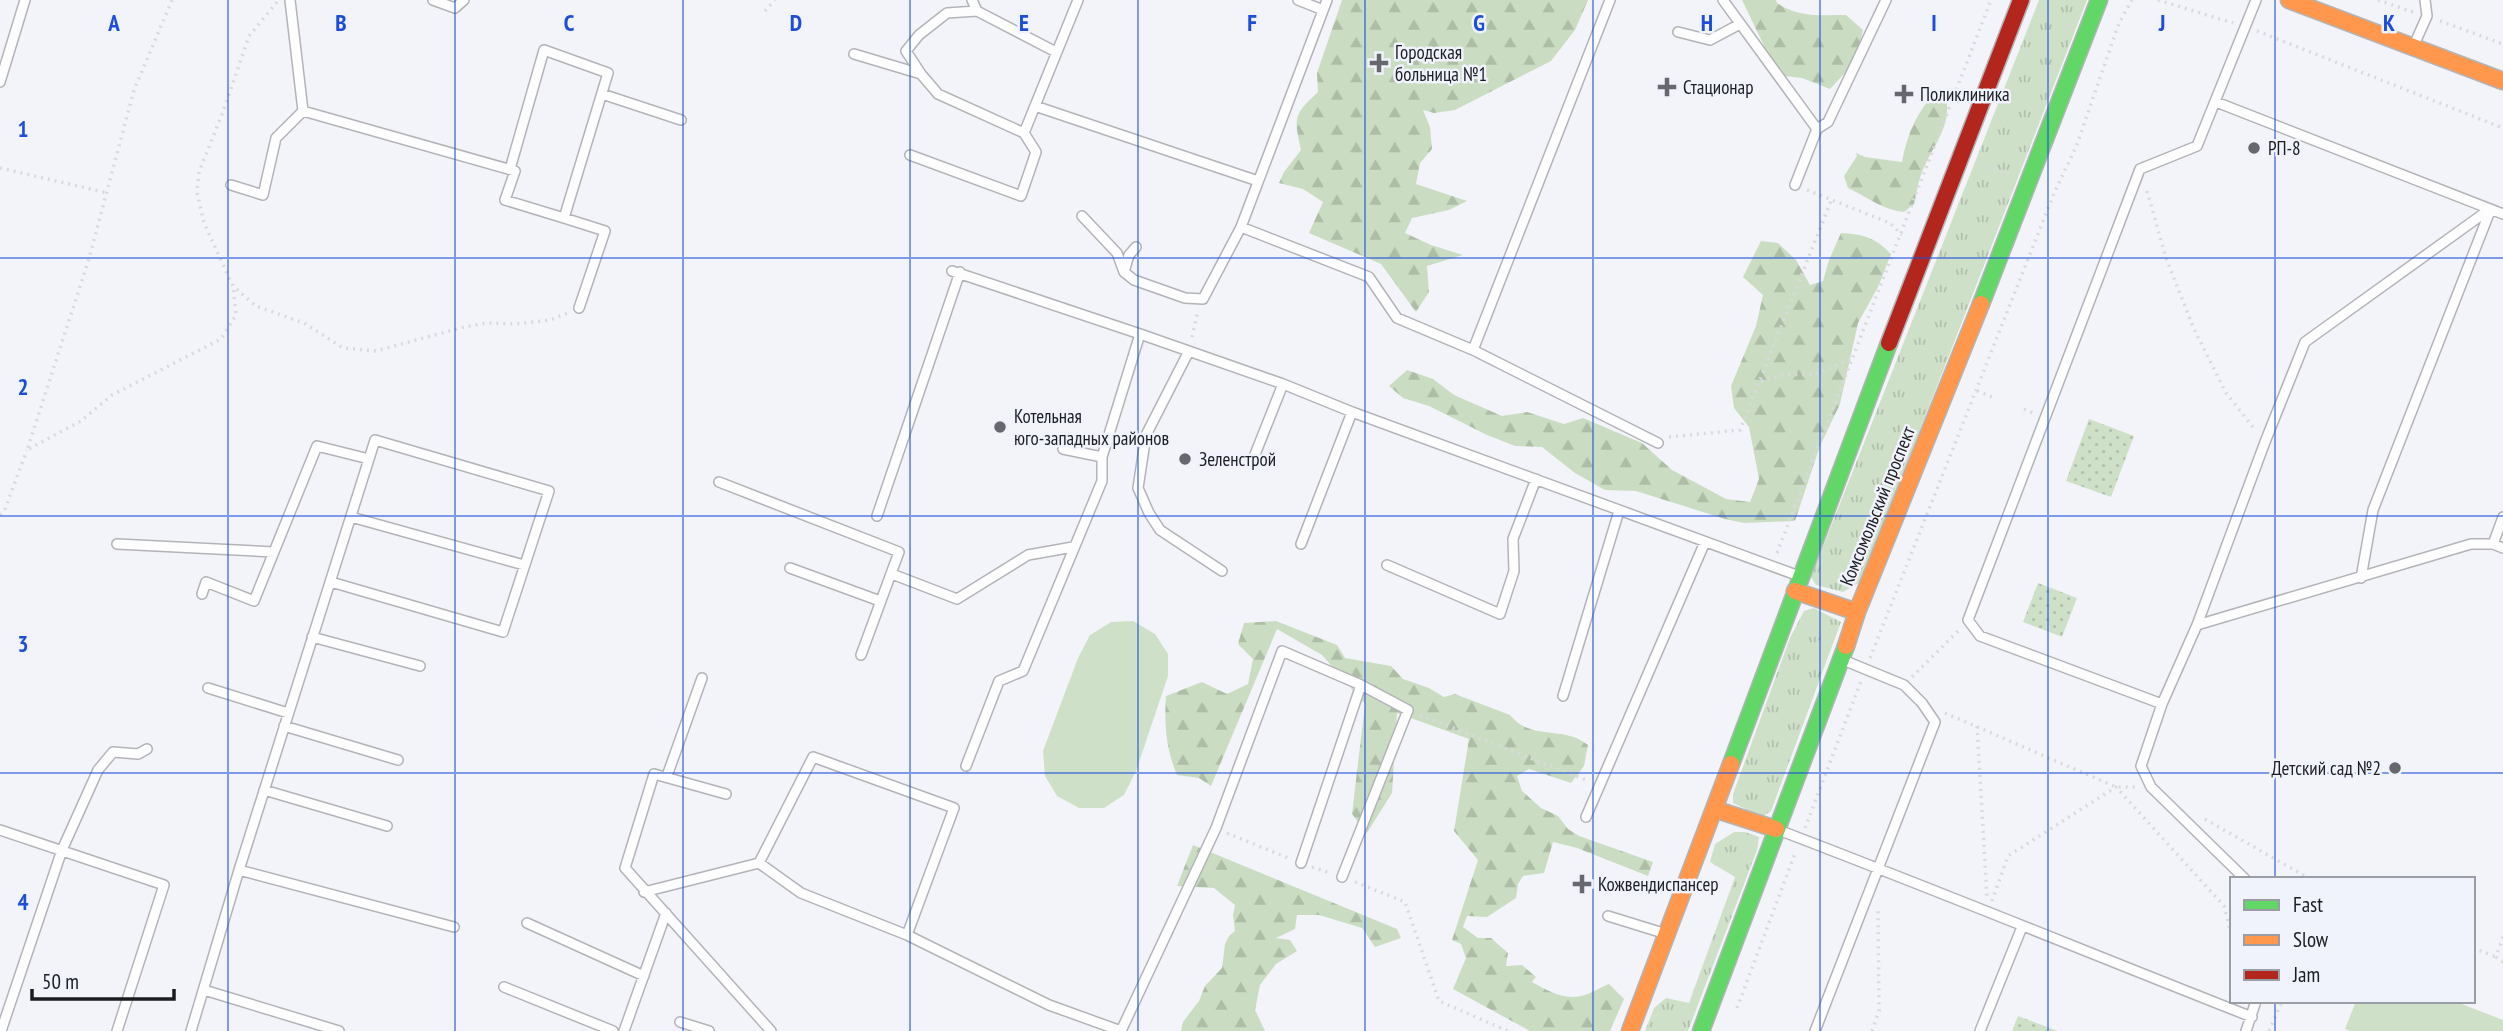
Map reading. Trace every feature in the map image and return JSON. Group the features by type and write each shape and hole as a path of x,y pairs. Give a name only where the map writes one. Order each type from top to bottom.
{"main road":[{"path":"1630,1031 2021,0"},
{"name":"Комсомольский проспект","path":"1701,1031 1840,664 1857,612 2030,183 2099,0"},
{"path":"2289,0 2503,81"},
{"path":"1798,584 1857,612"},
{"path":"1714,809 1776,830"}],"lane":[{"path":"0,82 25,0"},
{"path":"290,0 303,111"},
{"path":"433,0 455,8 464,0"},
{"path":"972,0 977,11"},
{"path":"1024,132 1078,0"},
{"path":"1298,0 1323,10"},
{"path":"1082,216 1117,253 1124,272 1133,280 1185,298 1203,299 1241,227 1327,0"},
{"path":"1473,350 1610,0"},
{"path":"1723,0 1817,129"},
{"path":"1796,185 1817,129 1828,122 1886,0"},
{"path":"2162,704 1980,636 1968,620 2140,169 2197,146 2243,26 2256,0"},
{"path":"2414,47 2427,16 2425,0"},
{"path":"909,155 1021,196 1036,152 1024,132 938,94 920,74 906,51 919,35 947,13 977,11 1056,52"},
{"path":"1678,32 1710,40 1740,24"},
{"path":"510,169 544,50 608,73 564,218"},
{"path":"854,54 920,74"},
{"path":"602,94 681,120"},
{"path":"2216,102 2503,214"},
{"path":"1035,106 1258,181"},
{"path":"303,111 510,169 515,171 505,200 605,231 579,308"},
{"path":"231,185 263,195 276,138 303,111"},
{"path":"2243,877 2151,787 2141,766 2162,704 2197,625 2305,342 2490,209"},
{"path":"2361,578 2373,510 2490,209"},
{"path":"1241,227 1369,277 1397,318 1473,350 1658,443"},
{"path":"1124,272 1129,254 1136,247"},
{"path":"877,516 956,272 1283,384 1705,542 1798,584"},
{"path":"967,765 999,681 1023,671 1102,481 1102,457 1140,334"},
{"path":"1189,351 1146,435 1138,488 1160,530 1222,571"},
{"path":"1252,462 1283,384"},
{"path":"1301,544 1352,412"},
{"path":"191,1031 375,440 549,491 503,632 331,582"},
{"path":"202,594 206,582 254,601 317,446 369,458"},
{"path":"1063,449 1102,457"},
{"path":"1387,565 1500,614 1514,571 1513,539 1536,479"},
{"path":"719,482 899,552 861,655"},
{"path":"1563,696 1619,511"},
{"path":"351,517 524,565"},
{"path":"2493,544 2503,517"},
{"path":"1586,817 1705,542"},
{"path":"117,544 274,552"},
{"path":"2197,625 2471,544 2493,544 2503,548"},
{"path":"891,574 957,599 1028,555 1073,547"},
{"path":"790,568 880,601"},
{"path":"312,636 420,666"},
{"path":"759,863 801,893 907,934 1049,1005 1121,1031 1216,828 1282,651 1361,685 1408,710 1342,877"},
{"path":"1815,1031 1935,722 1922,703 1904,685 1866,669 1840,664"},
{"path":"667,776 702,678"},
{"path":"1301,863 1361,685"},
{"path":"208,688 288,713"},
{"path":"284,726 398,760"},
{"path":"1,1031 62,850 98,770 113,752 138,754 147,748"},
{"path":"644,892 759,863 813,757 954,808 907,934"},
{"path":"726,794 654,774 625,868 771,1031"},
{"path":"264,790 387,825"},
{"path":"0,830 164,885 117,1031"},
{"path":"1776,830 1877,867 2252,1017"},
{"path":"239,870 454,927"},
{"path":"624,1031 666,913"},
{"path":"1608,916 1665,934"},
{"path":"527,923 644,976"},
{"path":"1980,1031 2022,927"},
{"path":"503,987 613,1031"},
{"path":"204,990 339,1031"},
{"path":"2246,1031 2256,1003"},
{"path":"680,1022 709,1031"}],"path":[{"path":"0,515 5,509 27,450 108,193 134,90 172,0"},
{"path":"27,450 81,421 113,395 221,339 236,315 233,286 204,223 197,192 199,172 249,36 278,0"},
{"path":"765,12 775,0"},
{"path":"1733,1018 1860,683 2054,191 2076,147 2119,23 2132,0"},
{"path":"2158,0 2243,26 2503,128"},
{"path":"1960,156 2030,183"},
{"path":"0,168 108,193"},
{"path":"2140,169 2166,258 2194,330 2226,393 2265,442"},
{"path":"1796,185 1890,223 1902,235"},
{"path":"1658,443 1672,436 1740,430 1831,201"},
{"path":"233,286 256,306 304,323 343,348 376,351 464,327 487,323 516,324 550,320 579,308"},
{"path":"1189,351 1203,299"},
{"path":"1760,382 1784,375 1816,374 1853,359"},
{"path":"1977,391 1992,397"},
{"path":"1791,607 1840,664"},
{"path":"1904,685 1968,620"},
{"path":"1860,683 1872,686"},
{"path":"1922,703 2116,787 2151,787"},
{"path":"1408,710 1601,786"},
{"path":"1977,726 1988,913"},
{"path":"1988,913 2008,856 2116,787"},
{"path":"2116,787 2224,906 2230,929"},
{"path":"2196,813 2307,877"},
{"path":"1216,828 1405,902 1439,1002 1508,1031"},
{"path":"1872,1031 1879,1011 1878,906"},
{"path":"2496,957 2503,937"},
{"path":"2475,949 2503,962"},
{"path":"2269,1031 2281,1003"}],"green space":[{"path":"1342,0 1588,0 1575,30 1551,61 1455,110 1434,113 1423,110 1430,127 1432,149 1420,163 1416,184 1467,201 1449,210 1412,218 1405,233 1463,255 1427,266 1429,292 1416,312 1381,264 1309,233 1323,202 1303,189 1279,183 1301,150 1297,118 1318,92 1317,73"},
{"path":"1742,0 1776,0 1785,8 1802,13 1846,15 1863,30 1856,61 1830,89 1802,78 1785,76 1767,52"},
{"path":"2039,0 2087,0 1861,582 1843,592 1816,585 1811,577"},
{"path":"1938,89 1944,90 1947,102 1945,123 1922,172 1914,204 1904,212 1896,211 1848,188 1844,176 1857,156 1856,153 1865,157 1902,162 1914,122"},
{"path":"1841,233 1869,238 1891,254 1878,287 1858,323 1840,404 1820,446 1795,521 1744,523 1636,491 1605,490 1575,473 1542,447 1515,446 1487,435 1429,406 1403,398 1389,386 1407,370 1433,379 1454,395 1502,416 1527,412 1564,424 1583,418 1642,443 1672,470 1726,499 1750,502 1759,479 1749,427 1734,408 1731,386 1756,326 1763,295 1743,277 1761,241 1778,243 1796,260 1810,285 1823,281"},
{"path":"2089,419 2134,436 2111,497 2066,481"},
{"path":"2038,583 2077,598 2062,637 2023,622"},
{"path":"1814,608 1841,622 1771,811 1762,817 1733,803 1733,794 1790,638 1804,611"},
{"path":"1133,621 1155,634 1168,654 1168,676 1136,771 1124,795 1104,808 1079,808 1057,796 1045,776 1043,751 1078,658 1090,635 1111,622"},
{"path":"1276,621 1337,645 1345,658 1391,666 1403,679 1429,688 1444,697 1455,694 1510,715 1527,728 1569,736 1588,745 1584,766 1571,783 1529,769 1517,776 1522,791 1541,808 1558,816 1568,829 1579,836 1653,862 1648,876 1577,848 1553,842 1544,873 1523,876 1518,884 1516,898 1487,917 1467,916 1463,927 1478,938 1491,938 1508,953 1506,966 1522,965 1536,977 1532,982 1552,992 1573,997 1588,994 1609,984 1624,999 1610,1031 1530,1031 1453,989 1466,958 1461,944 1452,940 1478,860 1454,831 1469,739 1397,713 1392,793 1367,833 1352,814 1365,704 1322,655 1277,629 1211,786 1199,778 1177,775 1167,736 1166,696 1202,682 1227,694 1248,684 1253,659 1238,644 1244,623"},
{"path":"1734,832 1745,832 1759,837 1757,850 1688,1031 1645,1031 1654,1008 1666,998 1689,1003 1735,877 1710,862 1715,844"},
{"path":"1193,845 1397,929 1401,938 1375,947 1362,928 1319,915 1297,915 1295,929 1276,938 1290,940 1297,951 1276,964 1260,985 1255,1010 1265,1031 1181,1031 1183,1022 1199,1001 1205,986 1222,968 1225,944 1235,931 1235,905 1214,888 1177,886"},
{"path":"2355,1003 2459,1003 2503,1020 2503,1031 2345,1029"},
{"path":"2018,1016 2058,1031 2012,1031"}],"traffic: fast":[{"path":"1981,304 2099,0"},
{"path":"1731,764 1889,343"},
{"path":"1701,1031 1846,646"}],"traffic: slow":[{"path":"2289,0 2503,81"},
{"path":"1846,646 1857,612 1981,304"},
{"path":"1795,591 1857,612"},
{"path":"1630,1031 1731,764"},
{"path":"1714,809 1776,829"}],"traffic: jam":[{"path":"1889,343 2021,0"}],"place":[{"name":"Городская больница №1","path":"1379,63"},
{"name":"Стационар","path":"1667,87"},
{"name":"Поликлиника","path":"1904,94"},
{"name":"РП-8","path":"2254,148"},
{"name":"Котельная юго-западных районов","path":"1000,427"},
{"name":"Зеленстрой","path":"1185,459"},
{"name":"Детский сад №2","path":"2395,768"},
{"name":"Кожвендиспансер","path":"1582,884"}]}
